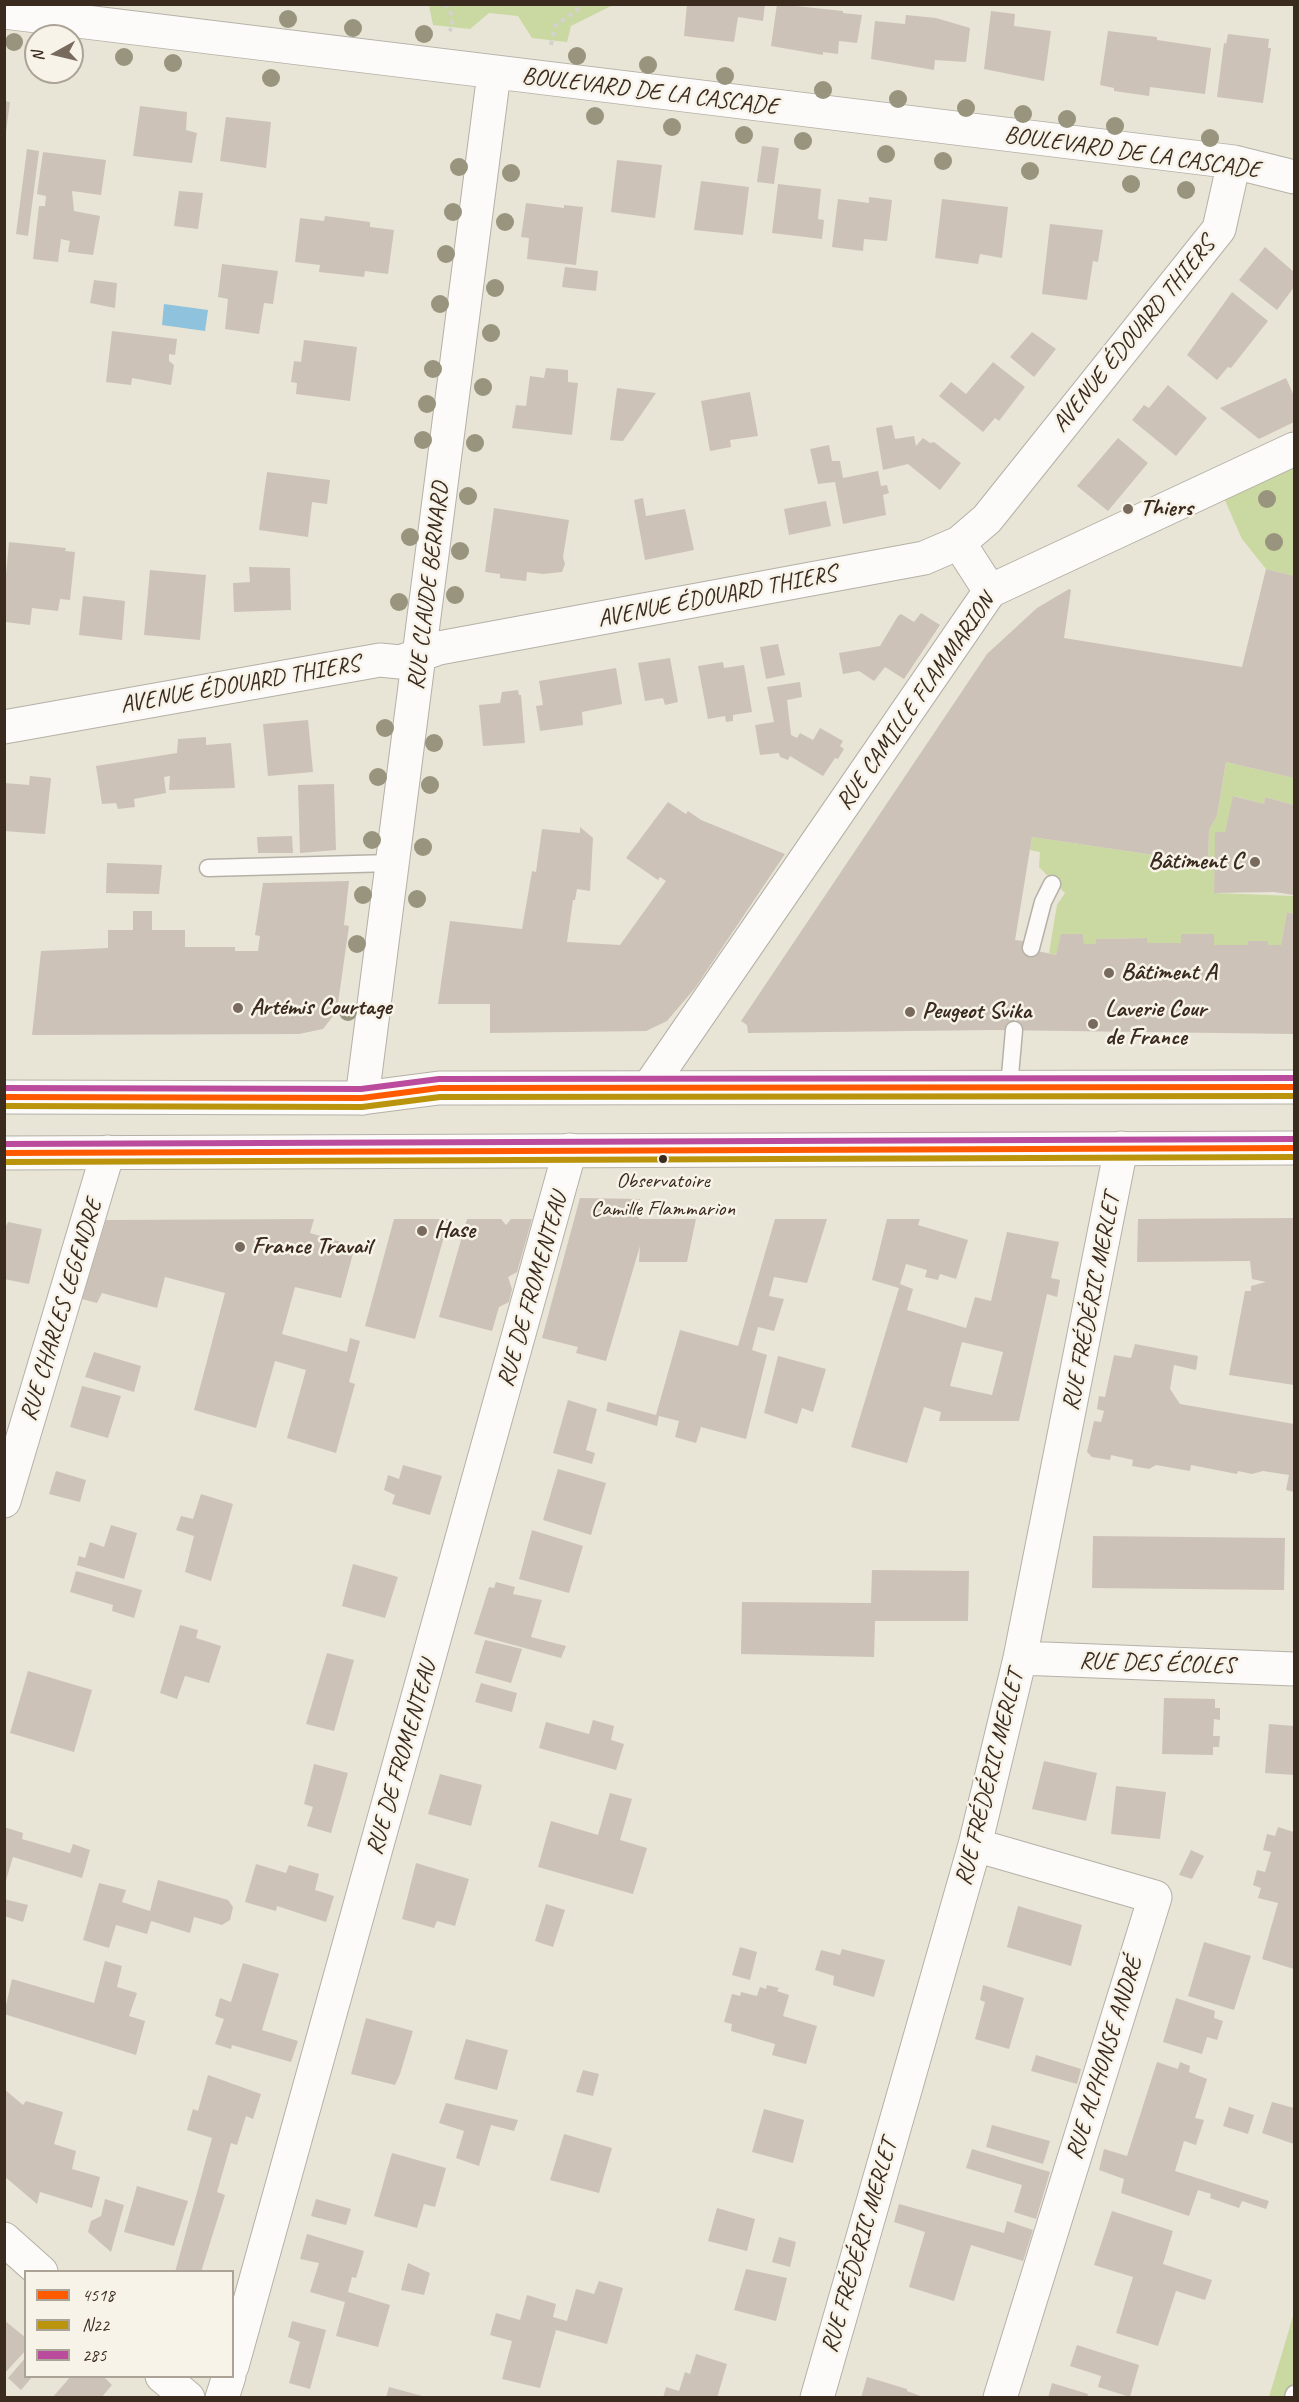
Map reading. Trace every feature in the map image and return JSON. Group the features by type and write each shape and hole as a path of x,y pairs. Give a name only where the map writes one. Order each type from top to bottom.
{"street":[{"name":"BOULEVARD DE LA CASCADE","path":"4,12 1234,162 1294,177"},
{"name":"RUE CLAUDE BERNARD","path":"362,1098 494,73"},
{"name":"AVENUE ÉDOUARD THIERS","path":"4,726 380,660 400,662 439,648 924,558 959,543 987,519 1219,229 1234,162"},
{"name":"RUE CAMILLE FLAMMARION","path":"649,1087 990,591 1294,449"},
{"path":"959,543 990,591"},
{"path":"4,1097 362,1098 439,1088 1294,1087"},
{"name":"RUE FRÉDÉRIC MERLET","path":"817,2397 975,1845 1020,1658 1121,1148"},
{"path":"4,1153 1294,1148"},
{"name":"RUE DE FROMENTEAU","path":"234,2359 570,1150"},
{"name":"RUE CHARLES LEGENDRE","path":"4,1502 108,1152"},
{"name":"RUE DES ÉCOLES","path":"1020,1658 1294,1669"},
{"name":"RUE ALPHONSE ANDRÉ","path":"975,1845 1155,1897 1000,2397"},
{"path":"4,2239 40,2270"},
{"path":"164,2378 188,2397"},
{"path":"222,2397 228,2378"}],"lane":[{"path":"208,868 392,863"},
{"path":"1031,948 1043,902 1052,884"},
{"path":"1009,1087 1014,1030"}],"path":[{"path":"445,4 450,10 453,27"},
{"path":"551,40 555,26 585,4"}],"green space":[{"path":"429,5 613,5 571,26 567,42 532,38 518,16 489,13 470,29 433,25"},
{"path":"1294,465 1294,576 1266,569 1242,539 1224,498"},
{"path":"1226,762 1294,778 1294,805 1265,797 1264,804 1234,796 1225,832 1216,832 1214,893 1294,896 1294,914 1287,912 1281,945 1268,945 1268,941 1248,941 1248,945 1214,945 1214,934 1181,934 1181,943 1147,943 1147,938 1097,939 1096,944 1084,944 1083,934 1062,934 1056,955 1049,953 1057,905 1065,893 1039,867 1040,852 1030,850 1032,837 1208,863 1209,830 1217,816"},
{"path":"1294,2313 1294,2397 1269,2397"}],"water":[{"path":"164,304 208,310 205,331 162,325"}],"building":[{"path":"687,4 765,4 763,21 738,17 734,42 684,36"},
{"path":"777,4 862,15 857,43 839,41 838,54 823,52 823,55 771,46"},
{"path":"991,11 1015,14 1014,26 1051,31 1044,81 984,69"},
{"path":"906,15 936,18 970,28 966,62 935,60 934,70 871,59 875,21 905,24"},
{"path":"1108,31 1157,37 1157,40 1211,48 1205,94 1150,87 1149,96 1114,91 1114,88 1100,85"},
{"path":"1228,34 1269,39 1268,48 1271,48 1263,103 1217,97 1224,43 1226,44"},
{"path":"4,101 10,102 6,132 4,132"},
{"path":"140,106 187,112 186,130 197,133 192,163 133,156"},
{"path":"226,117 271,122 266,168 220,161"},
{"path":"762,146 779,148 774,184 757,182"},
{"path":"27,149 39,151 28,236 16,234"},
{"path":"43,152 106,160 101,195 72,191 74,211 100,216 93,255 68,252 70,241 61,239 58,262 33,259 39,206 45,206 46,196 37,194"},
{"path":"617,160 662,165 655,218 611,212"},
{"path":"701,181 749,187 743,235 694,230"},
{"path":"778,184 821,189 818,219 824,220 822,239 772,233"},
{"path":"179,191 203,193 198,229 174,226"},
{"path":"869,197 892,200 887,241 864,239 863,251 832,247 838,199 869,203"},
{"path":"942,199 1008,207 1002,258 980,254 978,264 935,258"},
{"path":"526,203 564,208 564,205 583,207 576,265 527,259 529,238 521,237"},
{"path":"325,216 370,222 370,227 394,230 388,274 365,271 364,277 319,272 320,265 295,262 300,218 324,221"},
{"path":"1050,224 1103,230 1098,262 1093,261 1087,300 1042,294"},
{"path":"1265,247 1294,272 1294,287 1277,310 1239,280"},
{"path":"222,264 278,271 273,304 264,303 259,334 225,329 228,299 218,297"},
{"path":"565,267 598,271 596,291 562,287"},
{"path":"94,280 117,283 115,308 90,303"},
{"path":"1232,292 1268,321 1231,368 1228,367 1217,380 1187,355"},
{"path":"112,331 177,339 175,355 169,354 169,361 174,365 171,385 132,378 131,385 106,382"},
{"path":"1032,332 1056,349 1034,377 1010,357"},
{"path":"304,340 357,347 350,401 296,394 297,383 291,382 294,361 301,362"},
{"path":"993,362 1025,387 999,421 995,418 983,432 939,396 951,382 966,394"},
{"path":"546,368 568,370 568,382 578,383 572,435 512,428 516,405 526,406 530,376 544,378"},
{"path":"1286,378 1294,396 1294,422 1259,439 1220,408"},
{"path":"1168,385 1207,418 1176,456 1132,420 1144,405 1149,408"},
{"path":"617,388 656,393 623,441 610,440"},
{"path":"750,392 758,436 730,440 731,447 710,451 701,401"},
{"path":"892,425 895,439 914,436 916,446 923,438 930,443 934,442 961,463 940,490 908,464 883,470 876,428"},
{"path":"1118,438 1148,463 1108,511 1077,486"},
{"path":"829,445 832,461 840,461 843,478 878,471 881,486 887,485 889,493 883,495 886,515 843,524 835,482 818,484 810,449"},
{"path":"267,472 330,480 327,504 312,502 308,537 259,530"},
{"path":"643,498 646,516 685,509 694,550 645,560 634,500"},
{"path":"826,501 831,526 789,535 784,509"},
{"path":"494,508 569,520 563,557 565,564 562,572 543,574 527,572 526,581 500,578 500,574 485,572"},
{"path":"9,542 66,548 65,551 75,552 70,600 60,599 58,611 32,608 30,625 5,622 5,585"},
{"path":"249,567 290,568 291,610 234,612 233,583 250,582"},
{"path":"1266,569 1294,576 1294,778 1226,762 1217,816 1209,830 1208,863 1032,837 1015,940 1031,942 1028,949 1056,955 1061,934 1083,934 1084,944 1096,944 1096,939 1147,938 1147,943 1181,943 1181,934 1214,934 1214,945 1248,945 1248,941 1268,941 1268,945 1281,945 1287,912 1294,914 1294,1034 992,1030 748,1033 747,1025 741,1021 987,654 1037,608 1069,589 1071,590 1064,638 1242,667"},
{"path":"150,570 206,575 200,640 144,635"},
{"path":"83,596 125,601 122,640 79,635"},
{"path":"921,613 940,625 904,679 885,667 874,681 859,671 843,674 839,653 880,646 898,616 901,614 914,622"},
{"path":"778,644 785,675 766,679 760,647"},
{"path":"670,658 678,702 665,705 663,698 645,701 638,663"},
{"path":"723,662 724,668 744,665 752,712 733,715 733,721 726,722 725,716 708,719 698,666"},
{"path":"616,668 622,704 582,712 583,725 540,731 536,706 543,705 539,681"},
{"path":"800,682 802,697 787,700 791,735 797,738 800,733 813,740 820,728 843,741 840,746 844,749 823,776 790,756 788,760 780,757 779,753 760,755 755,725 774,722 767,687"},
{"path":"518,690 521,695 525,743 483,746 479,705 500,703 502,692"},
{"path":"308,720 313,772 268,776 263,724"},
{"path":"206,737 206,745 231,743 235,788 169,790 170,776 164,777 166,793 134,799 135,807 118,809 116,803 102,804 96,766 177,753 178,739"},
{"path":"30,776 51,778 45,834 4,831 4,783 29,785"},
{"path":"334,784 336,850 300,853 298,785"},
{"name":"Bâtiment C","path":"1233,796 1264,804 1265,797 1294,805 1294,895 1274,892 1214,893 1215,832 1225,832"},
{"path":"668,802 686,814 688,811 701,820 785,854 695,988 667,1021 646,1031 490,1033 490,1004 438,1004 450,921 522,929 532,871 536,872 542,829 580,833 580,827 593,838 590,891 577,889 575,900 573,900 567,942 620,945 666,881 660,877 658,880 626,858"},
{"path":"292,836 293,853 258,853 257,837"},
{"path":"107,863 162,865 159,894 106,893"},
{"path":"349,881 344,925 349,926 338,1003 333,1002 333,1016 323,1029 299,1034 32,1035 41,951 108,948 108,930 133,930 133,911 152,911 152,930 185,930 185,947 235,947 235,951 258,951 260,936 255,935 263,883"},
{"path":"580,1198 640,1199 639,1219 696,1219 687,1262 639,1262 640,1246 606,1361 576,1353 578,1347 542,1338"},
{"path":"1294,1218 1294,1385 1229,1375 1245,1291 1251,1291 1251,1286 1266,1282 1252,1279 1250,1261 1137,1262 1138,1219"},
{"path":"314,1219 310,1233 355,1246 341,1298 295,1287 282,1334 347,1352 350,1338 360,1341 349,1382 355,1384 336,1453 287,1438 306,1370 275,1361 256,1428 194,1410 225,1293 165,1277 157,1308 102,1293 97,1303 82,1299 106,1220"},
{"path":"394,1219 449,1219 415,1339 365,1326"},
{"path":"467,1219 501,1219 506,1225 511,1219 532,1219 517,1272 508,1277 512,1289 509,1302 499,1307 492,1331 439,1317"},
{"path":"775,1219 827,1219 807,1283 774,1277 769,1296 784,1299 774,1331 758,1327 752,1350 767,1355 746,1439 701,1427 696,1443 675,1437 679,1421 659,1416 657,1426 606,1411 608,1402 656,1415 680,1330 738,1346"},
{"path":"887,1219 920,1219 918,1225 968,1240 956,1279 940,1274 938,1280 925,1277 927,1270 906,1264 900,1284 913,1289 907,1310 966,1328 975,1297 991,1301 1007,1232 1059,1242 1051,1278 1060,1280 1057,1297 1047,1294 1019,1421 939,1421 941,1412 924,1407 907,1463 851,1447 899,1288 872,1280","holes":["962,1342 1003,1352 992,1395 950,1386"]},
{"path":"8,1222 42,1229 29,1284 4,1279 4,1230"},
{"path":"1135,1344 1198,1356 1196,1370 1174,1365 1170,1389 1180,1404 1294,1424 1294,1492 1286,1490 1289,1475 1263,1471 1252,1474 1238,1471 1237,1474 1191,1465 1190,1471 1156,1465 1149,1469 1132,1466 1133,1460 1111,1455 1110,1460 1092,1457 1087,1452 1094,1421 1101,1422 1104,1411 1097,1409 1099,1396 1105,1397 1114,1355 1131,1358"},
{"path":"94,1352 141,1366 134,1392 85,1377"},
{"path":"778,1356 826,1369 813,1412 802,1408 797,1424 764,1413"},
{"path":"82,1386 121,1396 108,1438 70,1427"},
{"path":"568,1400 597,1409 586,1450 595,1453 592,1464 553,1453"},
{"path":"403,1465 442,1476 430,1515 392,1504 395,1495 384,1490 388,1475 399,1479"},
{"path":"558,1469 606,1483 591,1535 543,1520"},
{"path":"56,1471 86,1480 80,1502 49,1494"},
{"path":"201,1494 233,1504 211,1581 185,1572 194,1536 176,1530 181,1516 193,1519"},
{"path":"111,1525 137,1533 124,1579 77,1565 79,1556 85,1558 90,1542 104,1547"},
{"path":"532,1530 583,1546 569,1593 519,1579"},
{"path":"1093,1536 1285,1538 1284,1590 1092,1588"},
{"path":"353,1564 398,1577 385,1618 342,1606"},
{"path":"872,1570 969,1571 968,1621 875,1621 874,1657 741,1654 742,1602 871,1603"},
{"path":"76,1571 142,1590 134,1618 112,1611 113,1605 70,1592"},
{"path":"496,1582 515,1587 513,1594 542,1600 531,1637 566,1646 561,1658 474,1634 489,1587 494,1588"},
{"path":"180,1625 198,1630 196,1638 221,1646 209,1683 185,1676 177,1699 160,1693"},
{"path":"485,1640 522,1649 511,1683 475,1673"},
{"path":"327,1653 354,1660 334,1731 306,1724"},
{"path":"28,1671 92,1690 74,1752 10,1733"},
{"path":"481,1683 517,1693 512,1712 475,1702"},
{"path":"1164,1698 1215,1699 1215,1708 1220,1708 1220,1720 1214,1719 1213,1736 1220,1736 1219,1747 1213,1747 1213,1755 1162,1754"},
{"path":"593,1720 614,1726 611,1740 624,1744 616,1770 539,1748 546,1722 589,1734"},
{"path":"1269,1724 1294,1726 1294,1775 1265,1773"},
{"path":"1044,1761 1097,1773 1086,1821 1032,1809"},
{"path":"314,1764 348,1773 331,1833 307,1826 313,1807 304,1804"},
{"path":"440,1774 482,1785 471,1826 428,1814"},
{"path":"1116,1786 1166,1792 1160,1839 1111,1834"},
{"path":"610,1793 632,1799 620,1840 647,1848 633,1894 538,1867 551,1821 598,1835"},
{"path":"4,1827 23,1833 22,1839 70,1853 73,1844 90,1850 82,1878 13,1857 4,1887"},
{"path":"1278,1827 1294,1832 1294,1969 1262,1959 1278,1903 1258,1898 1261,1888 1253,1885 1257,1870 1265,1872 1271,1852 1263,1850 1267,1834 1275,1836"},
{"path":"1191,1850 1204,1856 1192,1879 1179,1875"},
{"path":"416,1863 469,1879 455,1926 437,1921 434,1928 402,1919"},
{"path":"256,1864 286,1873 289,1865 319,1874 315,1890 334,1896 326,1922 277,1906 276,1911 245,1902"},
{"path":"158,1880 228,1900 233,1907 230,1920 222,1925 194,1917 190,1933 151,1921 147,1934 116,1925 109,1948 83,1940 99,1883 126,1890 122,1902 150,1911"},
{"path":"4,1899 28,1905 23,1922 4,1916"},
{"path":"546,1904 565,1910 553,1947 535,1941"},
{"path":"1018,1906 1082,1925 1071,1966 1007,1947"},
{"path":"1204,1942 1251,1956 1234,2010 1188,1996"},
{"path":"740,1947 757,1952 750,1980 732,1975"},
{"path":"842,1949 885,1960 874,1997 833,1985 834,1976 815,1970 821,1950 840,1955"},
{"path":"105,1961 122,1966 117,1987 137,1993 129,2016 145,2021 136,2055 4,2014 12,1979 94,2003"},
{"path":"243,1963 279,1974 262,2030 298,2041 291,2062 232,2045 231,2049 215,2044 224,2019 215,2016 220,1998 231,2002"},
{"path":"767,1985 779,1988 777,1991 789,1995 783,2016 817,2026 806,2064 772,2055 775,2044 731,2031 732,2024 724,2022 732,1994 740,1996 741,1992 757,1996 760,1987 766,1989"},
{"path":"983,1985 1024,1998 1009,2049 975,2039 985,2002 980,2000"},
{"path":"1176,1998 1215,2011 1214,2018 1223,2021 1217,2040 1207,2037 1202,2054 1163,2042"},
{"path":"366,2018 413,2031 395,2085 351,2074"},
{"path":"466,2039 508,2050 497,2090 454,2079"},
{"path":"1036,2055 1081,2069 1077,2084 1031,2071"},
{"path":"1157,2062 1178,2069 1180,2062 1190,2066 1189,2072 1207,2079 1195,2118 1204,2120 1196,2145 1184,2141 1175,2171 1269,2201 1266,2209 1242,2201 1239,2208 1210,2198 1211,2194 1198,2190 1189,2216 1121,2193 1124,2179 1099,2170 1104,2149 1127,2156"},
{"path":"583,2070 599,2074 593,2096 576,2092"},
{"path":"208,2075 261,2094 253,2119 246,2116 237,2145 231,2143 217,2192 225,2195 202,2270 176,2270 212,2138 187,2130 193,2109 198,2111"},
{"path":"4,2089 23,2105 26,2101 63,2112 54,2144 76,2151 72,2169 100,2177 92,2208 40,2192 37,2204 4,2176"},
{"path":"1272,2102 1294,2108 1294,2144 1262,2133"},
{"path":"446,2103 518,2120 514,2131 491,2125 479,2166 456,2158 464,2131 439,2123"},
{"path":"1229,2107 1254,2115 1248,2134 1223,2126"},
{"path":"764,2109 804,2120 793,2163 752,2152"},
{"path":"992,2125 1050,2141 1043,2164 986,2147"},
{"path":"564,2134 612,2148 599,2193 550,2180"},
{"path":"972,2149 1050,2172 1036,2219 1014,2212 1022,2185 966,2168"},
{"path":"392,2153 446,2168 435,2207 424,2204 417,2228 374,2216"},
{"path":"137,2186 188,2201 174,2246 124,2232"},
{"path":"105,2199 124,2205 111,2252 88,2232 91,2221 101,2216"},
{"path":"316,2199 351,2209 346,2225 311,2216"},
{"path":"899,2204 1004,2233 1007,2221 1033,2230 1023,2261 971,2245 954,2301 909,2287 925,2232 894,2222"},
{"path":"717,2208 755,2219 747,2251 708,2241"},
{"path":"1112,2211 1173,2231 1163,2264 1212,2280 1205,2300 1176,2291 1158,2346 1116,2333 1133,2277 1094,2265"},
{"path":"307,2234 364,2251 356,2278 352,2277 348,2292 390,2305 378,2347 336,2336 345,2302 310,2292 319,2263 300,2259"},
{"path":"779,2237 796,2242 790,2267 772,2262"},
{"path":"408,2263 430,2273 424,2295 401,2290"},
{"path":"746,2269 787,2278 776,2321 734,2310"},
{"path":"599,2281 623,2288 607,2344 556,2330 540,2388 502,2379 512,2341 490,2335 496,2313 520,2320 527,2295 556,2304 553,2317 567,2321 576,2289 594,2294"},
{"path":"4,2320 24,2336 24,2352 4,2374"},
{"path":"292,2321 326,2330 310,2389 289,2383 300,2342 288,2337"},
{"path":"1077,2345 1139,2365 1130,2397 1098,2387 1101,2376 1070,2366"},
{"path":"696,2354 727,2364 717,2398 663,2398 666,2387 679,2391 685,2372 690,2374"},
{"path":"24,2359 24,2378 31,2378 21,2390 8,2378"},
{"path":"867,2377 907,2389 907,2391 926,2398 861,2398"},
{"path":"69,2378 105,2378 112,2385 101,2398 52,2398"},
{"path":"1052,2383 1088,2394 1087,2398 1048,2398"},
{"path":"389,2387 426,2397 426,2398 386,2398"}],"transit line":[{"name":"285","path":"4,1088 361,1089 439,1079 1294,1078"},
{"name":"4518","path":"4,1097 362,1098 439,1088 1294,1087"},
{"name":"N22","path":"4,1106 362,1107 440,1097 1294,1096"},
{"name":"285","path":"4,1144 1294,1139"},
{"name":"4518","path":"4,1153 1294,1148"},
{"name":"N22","path":"4,1162 1294,1157"}],"place":[{"name":"Thiers","path":"1128,509"},
{"name":"Bâtiment C","path":"1255,862"},
{"name":"Bâtiment A","path":"1109,973"},
{"name":"Artémis Courtage","path":"238,1008"},
{"name":"Peugeot Svika","path":"910,1012"},
{"name":"Laverie Cour de France","path":"1093,1024"},
{"name":"Observatoire Camille Flammarion","path":"663,1159"},
{"name":"Hase","path":"422,1231"},
{"name":"France Travail","path":"240,1247"}]}
